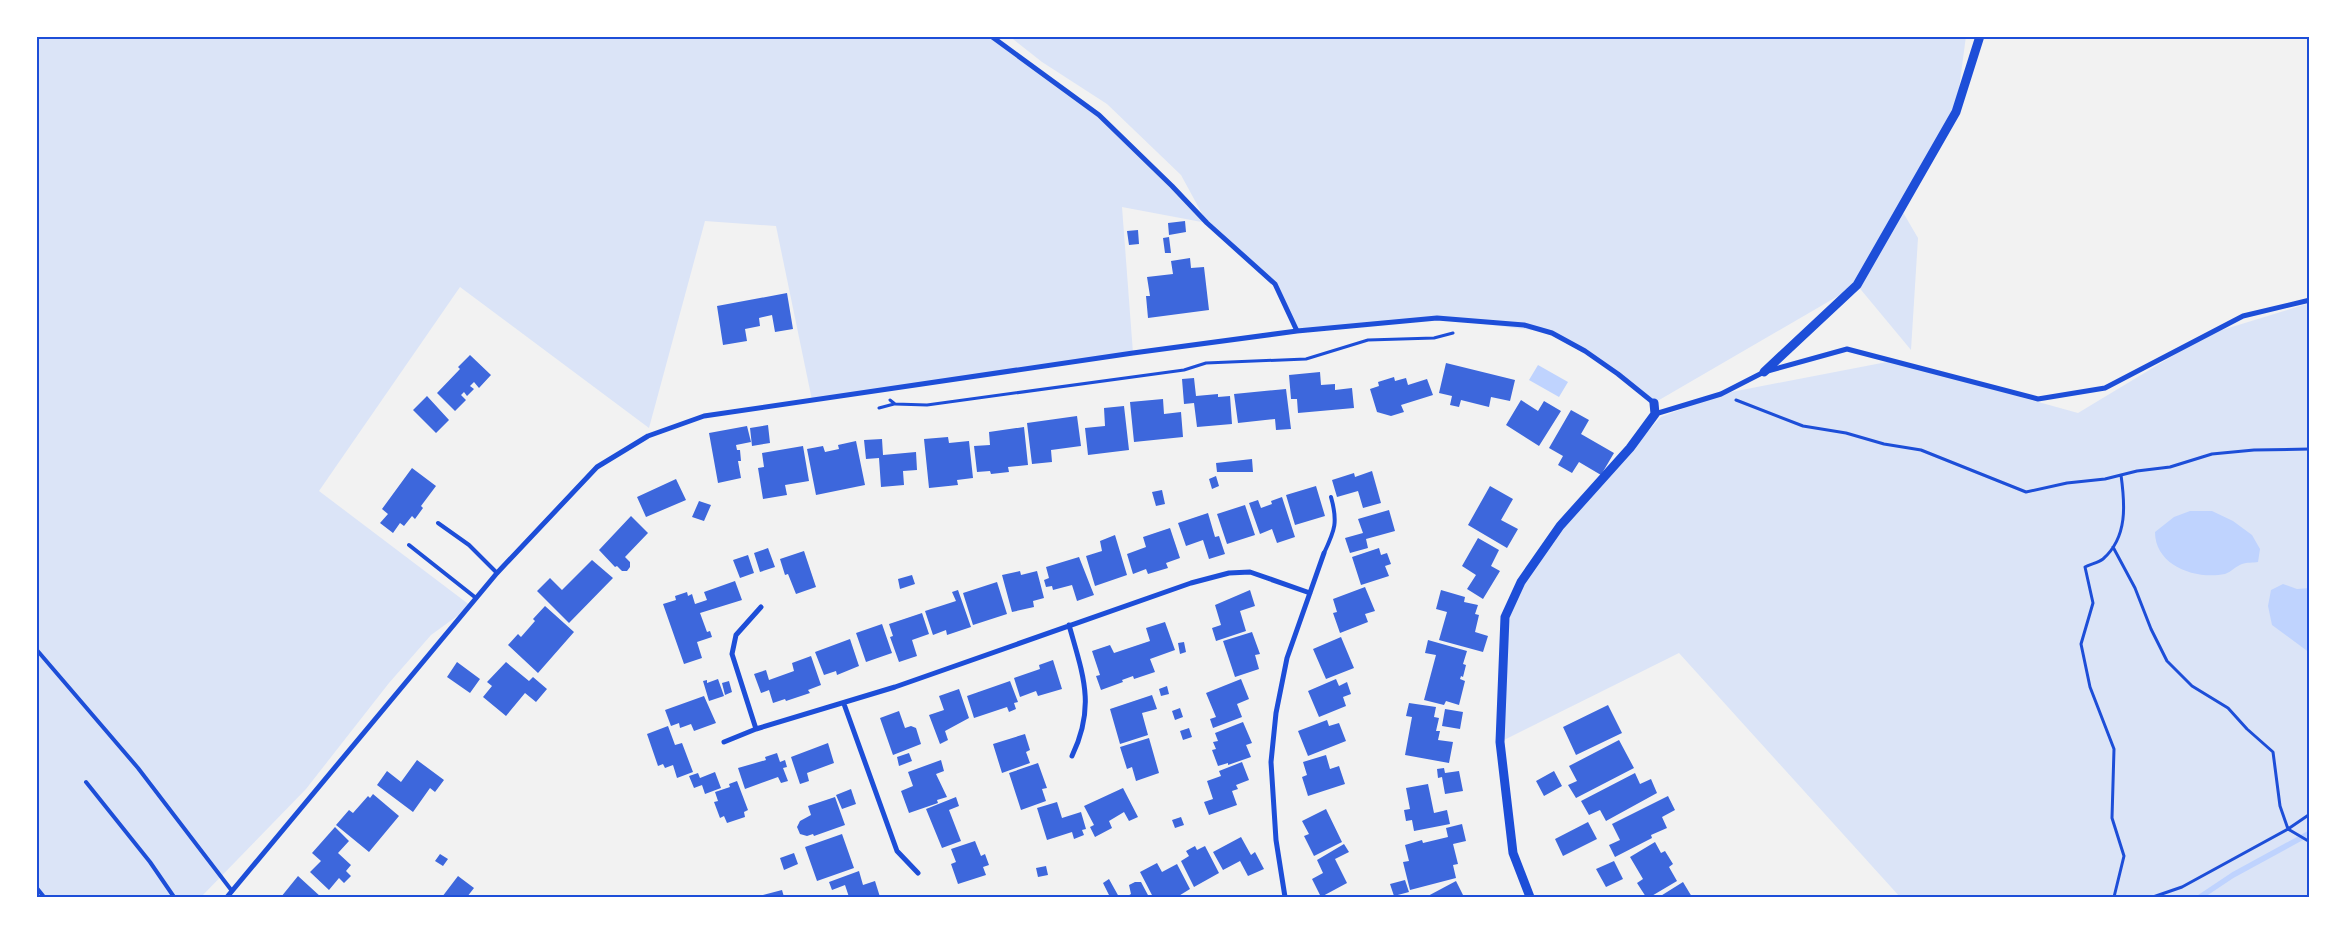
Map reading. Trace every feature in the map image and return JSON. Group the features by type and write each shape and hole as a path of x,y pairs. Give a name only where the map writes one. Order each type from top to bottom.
{"street":[{"path":"991,36 1099,115 1207,223 1275,284 1297,332"},
{"path":"1764,372 1857,285 1956,112 1980,36"},
{"path":"1530,897 1514,853 1500,742 1506,617 1521,582 1560,526 1630,448 1655,414 1721,394 1764,372 1847,349 2038,399 2105,388 2243,316 2310,300"},
{"path":"227,897 496,573 596,467 648,436 704,416 1297,332 1436,318 1524,325 1552,333 1585,351 1618,374 1654,403 1655,414"},
{"path":"1285,897 1276,840 1271,762 1276,714 1287,658 1324,552"},
{"path":"724,742 756,729 844,704 1191,583 1229,573 1250,572 1310,593"},
{"path":"756,729 732,654 736,635 761,607"},
{"path":"1069,625 1085,684 1086,714 1081,737 1072,756"},
{"path":"844,704 897,851 918,872"}],"lane":[{"path":"1324,552 1335,528 1335,513 1331,497"},
{"path":"438,524 469,545 496,573"},
{"path":"409,545 476,598"},
{"path":"36,649 138,768 232,891"},
{"path":"86,782 150,862 174,897"},
{"path":"36,887 44,897"}],"path":[{"path":"879,408 895,404 927,405 1184,370 1206,363 1306,359 1368,340 1434,338 1458,331"},
{"path":"879,390 895,404"},
{"path":"1721,394 1803,426 1846,433 1884,444 1921,450 2026,492 2067,483 2170,467 2212,454 2254,450 2310,449"},
{"path":"2114,897 2124,856 2112,818 2114,749 2090,688 2081,644 2093,603 2085,567 2102,560 2113,547 2125,520 2121,475"},
{"path":"2113,547 2135,588 2151,629 2167,661 2192,686 2228,708 2273,752 2280,806 2288,829 2310,842"},
{"path":"2153,897 2182,887 2288,829 2310,814"}],"shaded area":[{"path":"36,36 991,36 1099,115 1206,221 1181,175 1107,104 1042,62 1009,36 1966,36 1956,112 1901,209 1918,238 1911,350 1857,285 1654,403 1618,374 1552,333 1437,318 1297,331 1275,284 1207,223 1122,207 1133,353 812,400 776,226 705,221 649,428 460,287 319,491 471,606 431,635 389,683 306,789 201,897 36,897"},
{"path":"2310,303 2310,897 1900,897 1679,653 1500,742 1505,617 1521,582 1560,526 1661,417 1721,394 1892,361 2078,413 2209,334"}],"water":[{"path":"1538,365 1568,382 1559,397 1529,380"},
{"path":"2190,511 2212,511 2233,521 2252,535 2260,549 2258,562 2244,563 2225,574 2202,575 2179,568 2170,562 2162,554 2157,544 2155,532 2174,517"},
{"path":"2283,584 2297,589 2310,588 2310,653 2272,625 2268,606 2271,590"}],"building":[{"path":"1185,221 1186,232 1169,235 1168,223"},
{"path":"1138,230 1139,244 1129,245 1127,231"},
{"path":"1169,237 1171,253 1165,253 1163,238"},
{"path":"1190,258 1191,268 1204,267 1209,310 1148,318 1146,296 1150,296 1147,277 1173,274 1171,261"},
{"path":"787,293 793,329 775,332 772,315 759,318 760,326 745,329 747,341 723,345 717,306"},
{"path":"470,355 491,375 479,388 474,382 470,386 474,389 467,396 464,392 461,395 466,400 455,411 437,393 460,369 458,367"},
{"path":"1446,363 1515,380 1510,401 1491,397 1489,407 1461,400 1459,407 1450,405 1452,396 1439,393"},
{"path":"1320,372 1321,385 1335,384 1335,390 1352,388 1354,408 1298,413 1297,399 1291,399 1289,375"},
{"path":"1394,377 1395,381 1406,378 1408,385 1427,379 1433,395 1401,405 1404,412 1391,416 1377,412 1370,389 1379,386 1378,382"},
{"path":"1194,378 1196,396 1218,394 1218,397 1230,396 1232,424 1197,427 1194,403 1184,404 1182,379"},
{"path":"1286,389 1291,429 1276,430 1275,419 1238,423 1234,394"},
{"path":"427,396 449,420 436,433 413,410"},
{"path":"1163,399 1164,414 1181,412 1183,437 1134,442 1130,402"},
{"path":"1521,400 1538,411 1544,401 1561,411 1539,446 1506,425"},
{"path":"1124,406 1129,450 1088,455 1085,428 1105,426 1104,408"},
{"path":"1571,410 1589,420 1581,434 1614,453 1601,475 1579,462 1572,473 1558,465 1563,456 1549,448"},
{"path":"1077,416 1081,446 1051,450 1052,462 1032,464 1027,423"},
{"path":"768,425 770,443 752,446 750,428"},
{"path":"747,426 751,442 736,445 737,450 740,450 741,461 738,461 741,478 718,483 709,433"},
{"path":"1024,427 1028,465 1008,467 1009,472 991,474 990,471 977,472 974,446 990,445 989,432"},
{"path":"948,437 949,443 969,441 973,478 957,480 958,485 929,488 924,439"},
{"path":"882,439 883,455 916,452 917,470 903,471 904,485 881,487 879,458 866,459 864,440"},
{"path":"856,441 865,485 816,495 807,449 823,446 825,452 839,449 838,445"},
{"path":"803,446 809,481 785,485 787,495 763,499 758,468 764,467 762,453"},
{"path":"1252,459 1253,472 1217,472 1216,463"},
{"path":"412,468 436,486 421,506 423,508 415,519 412,516 404,526 400,523 393,533 380,523 388,514 382,509"},
{"path":"1372,471 1381,503 1363,508 1358,491 1337,497 1332,480 1354,473 1355,477"},
{"path":"1216,476 1219,486 1212,489 1209,479"},
{"path":"676,479 686,500 646,517 637,497"},
{"path":"1316,486 1325,516 1295,525 1286,495"},
{"path":"1490,486 1513,499 1501,520 1518,529 1507,548 1468,525"},
{"path":"1162,490 1165,504 1156,506 1152,492"},
{"path":"1282,497 1295,537 1277,543 1272,529 1260,534 1249,503 1258,500 1261,508 1272,504 1271,501"},
{"path":"699,501 711,505 704,521 692,517"},
{"path":"1245,505 1255,535 1227,544 1217,514"},
{"path":"1389,510 1395,531 1366,539 1368,548 1350,553 1345,538 1363,533 1358,519"},
{"path":"1208,513 1215,537 1219,536 1225,554 1209,559 1203,540 1186,546 1178,523"},
{"path":"631,516 648,533 625,557 630,562 630,567 627,571 622,571 617,566 615,567 599,550"},
{"path":"1170,528 1180,558 1166,563 1168,568 1148,574 1146,569 1133,574 1127,554 1146,547 1143,537"},
{"path":"1115,535 1127,575 1095,586 1086,556 1102,551 1100,541"},
{"path":"1478,538 1499,550 1491,566 1500,571 1483,599 1467,589 1476,575 1462,566"},
{"path":"768,548 775,567 760,572 754,553"},
{"path":"1379,548 1381,555 1387,553 1391,564 1385,566 1389,576 1361,585 1352,557"},
{"path":"804,551 816,587 796,594 788,574 785,575 780,559"},
{"path":"748,555 754,573 740,578 733,560"},
{"path":"1079,557 1094,595 1077,601 1072,585 1053,590 1052,586 1046,587 1044,580 1049,578 1046,567"},
{"path":"592,560 613,578 569,623 537,591 550,578 562,590"},
{"path":"1020,571 1021,575 1037,571 1044,598 1033,601 1034,607 1012,612 1002,575"},
{"path":"912,575 915,584 900,589 898,579"},
{"path":"735,581 742,600 700,613 707,632 710,631 712,637 697,642 702,658 684,664 663,604 676,600 675,596 687,592 688,596 692,594 695,604 707,600 704,592"},
{"path":"997,582 1007,614 973,625 963,593"},
{"path":"1365,587 1375,611 1365,614 1368,622 1340,633 1333,613 1337,612 1333,599"},
{"path":"958,590 971,627 947,635 946,630 933,635 925,611 956,601 952,592"},
{"path":"1250,590 1255,606 1240,611 1246,631 1216,641 1212,628 1221,625 1215,605"},
{"path":"1441,590 1465,597 1464,602 1478,605 1475,614 1479,615 1475,632 1488,636 1483,652 1439,640 1447,612 1436,609"},
{"path":"545,606 574,632 538,673 508,645 518,634 521,637 535,621 533,619"},
{"path":"922,613 929,634 912,640 917,656 899,662 890,637 893,636 889,624"},
{"path":"1165,622 1175,650 1150,659 1155,672 1134,679 1133,676 1101,690 1096,676 1100,675 1092,651 1110,645 1114,653 1150,641 1146,628"},
{"path":"882,624 892,653 866,662 856,633"},
{"path":"1252,632 1260,654 1255,655 1259,669 1235,677 1223,641"},
{"path":"1341,637 1354,668 1326,679 1313,649"},
{"path":"850,639 859,666 837,675 836,671 824,675 815,652"},
{"path":"1428,640 1467,651 1463,664 1466,665 1463,677 1461,676 1460,679 1465,681 1459,705 1446,701 1444,705 1424,700 1436,655 1425,653"},
{"path":"1184,642 1186,652 1180,654 1178,643"},
{"path":"811,656 821,685 808,690 810,693 773,703 769,690 761,693 754,674 766,670 769,680 794,671 792,663"},
{"path":"1053,660 1062,689 1038,696 1036,691 1020,697 1014,678 1040,669 1039,665"},
{"path":"457,662 480,679 470,693 447,677"},
{"path":"506,662 529,681 533,677 547,689 536,702 525,693 506,716 483,697 492,686 487,682"},
{"path":"718,679 724,696 709,701 703,681 707,680 707,683"},
{"path":"1241,679 1249,699 1237,704 1242,717 1213,728 1210,719 1216,717 1206,693"},
{"path":"1336,679 1339,686 1347,682 1351,694 1343,697 1346,706 1319,717 1308,691"},
{"path":"729,681 732,692 725,695 722,683"},
{"path":"1010,681 1018,702 1014,703 1016,709 1009,712 1007,707 974,718 967,696"},
{"path":"1167,686 1169,694 1161,696 1159,689"},
{"path":"959,689 969,718 945,731 948,740 940,744 929,715 944,710 939,696"},
{"path":"1152,695 1157,709 1142,713 1148,735 1120,744 1110,709"},
{"path":"704,696 716,723 694,731 691,724 680,728 679,723 671,726 665,710"},
{"path":"1409,703 1436,707 1434,717 1439,718 1436,731 1440,731 1438,740 1453,742 1449,763 1405,755 1412,717 1406,716"},
{"path":"1608,705 1622,733 1576,755 1563,727"},
{"path":"1180,708 1183,717 1175,720 1172,711"},
{"path":"1445,709 1463,712 1460,729 1442,726"},
{"path":"899,711 905,728 911,726 916,728 921,744 893,755 880,718"},
{"path":"1327,720 1329,726 1339,723 1346,741 1308,756 1298,731"},
{"path":"1243,722 1252,743 1246,745 1251,757 1228,765 1228,763 1218,766 1212,750 1216,749 1213,742 1218,741 1215,733"},
{"path":"668,726 675,745 682,743 693,772 677,778 673,765 665,768 663,764 658,766 647,734"},
{"path":"1189,728 1192,737 1183,740 1180,731"},
{"path":"1025,734 1030,750 1026,752 1030,763 1002,773 993,744"},
{"path":"1149,738 1159,773 1136,781 1132,767 1127,769 1120,747"},
{"path":"1619,740 1634,768 1576,798 1568,785 1577,781 1569,766"},
{"path":"828,743 834,763 807,773 809,781 800,784 791,757"},
{"path":"777,753 780,762 785,760 787,767 783,768 788,781 781,783 778,777 745,789 738,768 766,760 765,757"},
{"path":"909,753 912,761 899,766 897,757"},
{"path":"1326,755 1330,769 1339,766 1345,784 1308,796 1302,777 1307,775 1303,762"},
{"path":"417,760 444,780 435,792 430,788 413,812 377,785 387,771 401,782"},
{"path":"941,760 944,771 936,774 947,797 937,800 938,803 909,813 901,791 913,786 908,772"},
{"path":"1242,762 1249,780 1236,785 1238,789 1232,791 1237,805 1209,815 1204,802 1213,799 1207,781 1221,776 1219,771"},
{"path":"1038,763 1047,788 1042,789 1046,801 1021,810 1009,773"},
{"path":"1444,768 1445,773 1459,771 1463,791 1445,794 1442,777 1438,778 1437,769"},
{"path":"1554,771 1562,786 1544,796 1536,781"},
{"path":"715,772 721,788 705,794 702,785 694,788 689,776 698,773 700,778"},
{"path":"1635,773 1640,784 1651,779 1657,793 1606,821 1600,810 1589,815 1581,801"},
{"path":"737,781 748,810 744,812 745,817 727,823 724,816 720,818 714,802 718,801 715,792 730,787 729,784"},
{"path":"1428,784 1434,813 1447,810 1450,824 1414,831 1412,820 1406,821 1404,810 1410,809 1406,788"},
{"path":"1123,788 1138,817 1129,821 1124,812 1109,821 1112,828 1095,837 1090,827 1094,825 1084,806"},
{"path":"851,789 856,804 842,809 836,795"},
{"path":"373,794 399,816 369,852 336,825 349,810 353,813 368,796 370,798"},
{"path":"1668,796 1675,810 1662,817 1667,828 1651,835 1652,838 1615,857 1609,845 1620,840 1612,824"},
{"path":"835,797 845,825 814,836 813,834 807,836 800,834 797,827 800,821 811,815 808,806"},
{"path":"956,797 959,806 949,810 961,841 942,848 926,809"},
{"path":"1057,802 1062,818 1081,812 1086,829 1082,830 1084,835 1074,839 1072,832 1047,840 1037,808"},
{"path":"1326,809 1342,842 1314,856 1304,836 1309,834 1302,821"},
{"path":"1181,817 1184,825 1175,828 1172,820"},
{"path":"1588,822 1597,839 1563,856 1555,839"},
{"path":"1462,824 1466,841 1453,844 1458,864 1453,865 1456,878 1410,890 1403,862 1409,861 1405,845 1422,840 1423,843 1448,837 1446,828"},
{"path":"335,827 349,841 338,853 351,865 346,871 351,876 344,883 339,878 329,890 310,872 321,861 312,853"},
{"path":"842,834 854,868 817,881 805,847"},
{"path":"1241,837 1251,855 1255,852 1264,869 1248,876 1240,861 1223,870 1213,852"},
{"path":"975,841 981,856 985,854 989,865 983,867 986,875 958,884 951,864 956,862 951,849"},
{"path":"1655,842 1661,853 1665,851 1673,864 1669,867 1677,881 1650,897 1646,897 1637,883 1643,879 1630,857"},
{"path":"1344,844 1349,852 1335,859 1347,883 1321,897 1312,879 1323,873 1317,860"},
{"path":"1195,846 1197,850 1205,846 1219,873 1194,887 1181,861 1189,856 1186,851"},
{"path":"794,853 798,864 784,870 780,858"},
{"path":"440,854 448,859 443,866 435,861"},
{"path":"1614,861 1623,879 1606,887 1596,869"},
{"path":"1157,863 1162,872 1177,864 1190,889 1177,897 1153,897 1140,872"},
{"path":"1046,866 1048,875 1038,877 1036,868"},
{"path":"859,871 863,885 875,881 880,897 849,897 845,885 832,890 829,882"},
{"path":"298,876 321,897 281,897"},
{"path":"458,876 474,888 467,897 442,897"},
{"path":"1109,879 1119,897 1110,897 1103,883"},
{"path":"1405,880 1409,892 1394,896 1390,884"},
{"path":"1456,881 1464,897 1426,897"},
{"path":"1141,882 1149,897 1126,897 1131,894 1129,885"},
{"path":"1683,882 1692,897 1659,897"},
{"path":"782,890 784,897 759,897 759,896"}],"waterway":[{"path":"2200,897 2233,875 2310,833"}]}
